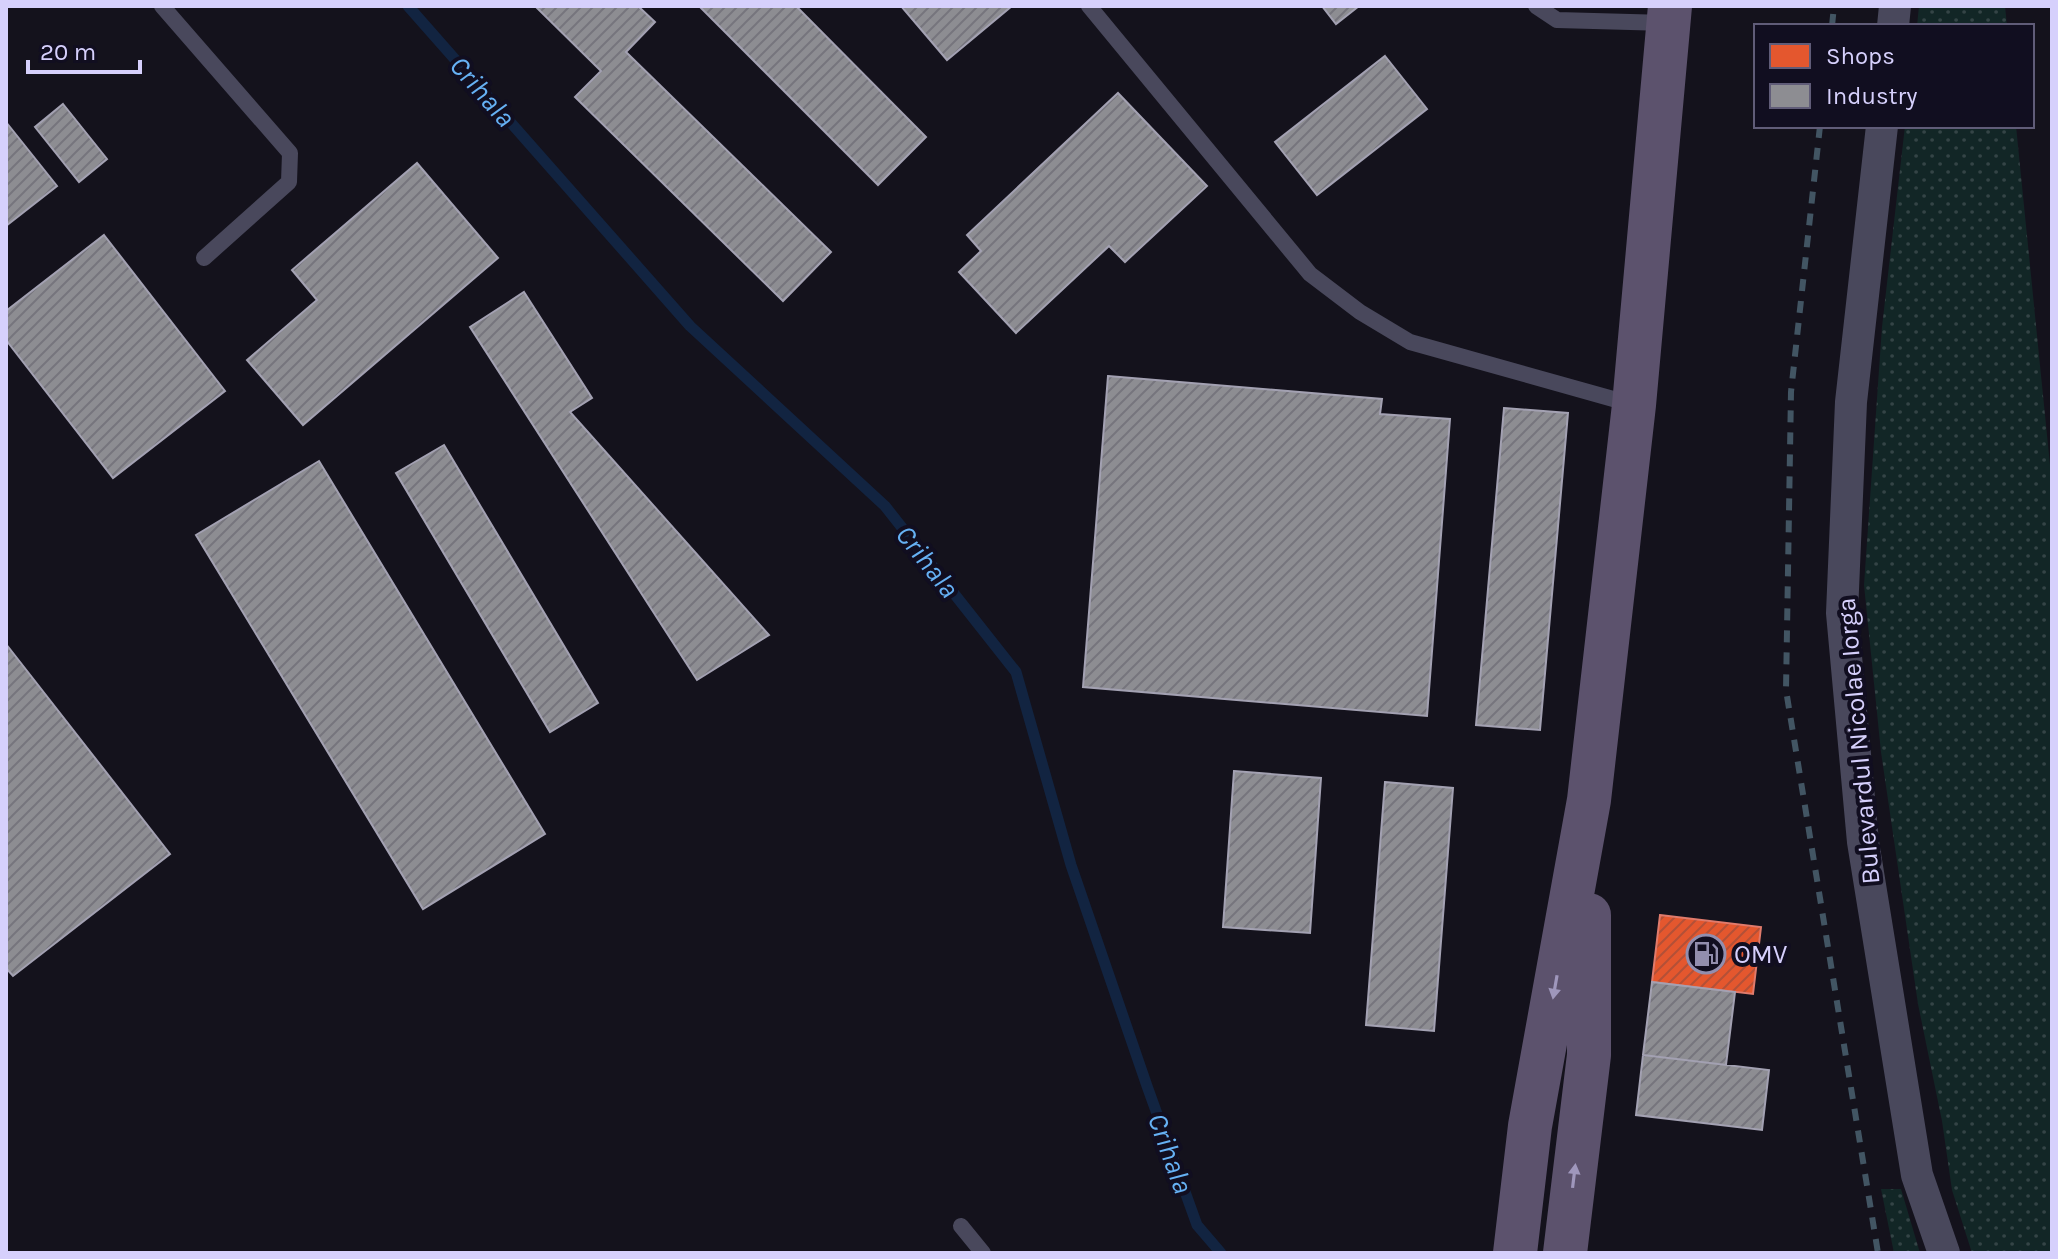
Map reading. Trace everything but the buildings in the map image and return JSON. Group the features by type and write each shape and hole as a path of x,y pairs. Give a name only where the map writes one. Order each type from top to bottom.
{"main road":[{"path":"1515,1253 1530,1126 1589,800 1634,405 1669,14"},
{"path":"1565,1253 1589,1055 1589,800"}],"street":[{"name":"Bulevardul Nicolae Iorga","path":"1882,128 1851,402 1842,613 1863,842 1917,1175 1944,1253"}],"lane":[{"path":"162,6 290,153 289,182 204,258"},
{"path":"1089,6 1310,274 1360,312 1410,342 1634,405"},
{"path":"1536,6 1557,20 1669,14"},
{"path":"961,1226 983,1253"}],"green space":[{"path":"1919,6 2005,6 2007,24 1917,24"},
{"path":"1905,128 2016,128 2052,485 2052,1253 1972,1253 1952,1190 1942,1121 1918,1004 1881,752 1864,585 1882,327"},
{"path":"1881,1189 1901,1189 1920,1253 1894,1253"}],"waterway":[{"name":"Crihala","path":"408,6 690,326 885,506 1016,672 1071,865 1147,1086 1197,1225 1221,1253"}],"railway":[{"path":"1832,24 1834,6"},
{"path":"1820,128 1791,392 1786,690 1878,1253"}],"place":[{"name":"OMV","path":"1706,954"}]}
